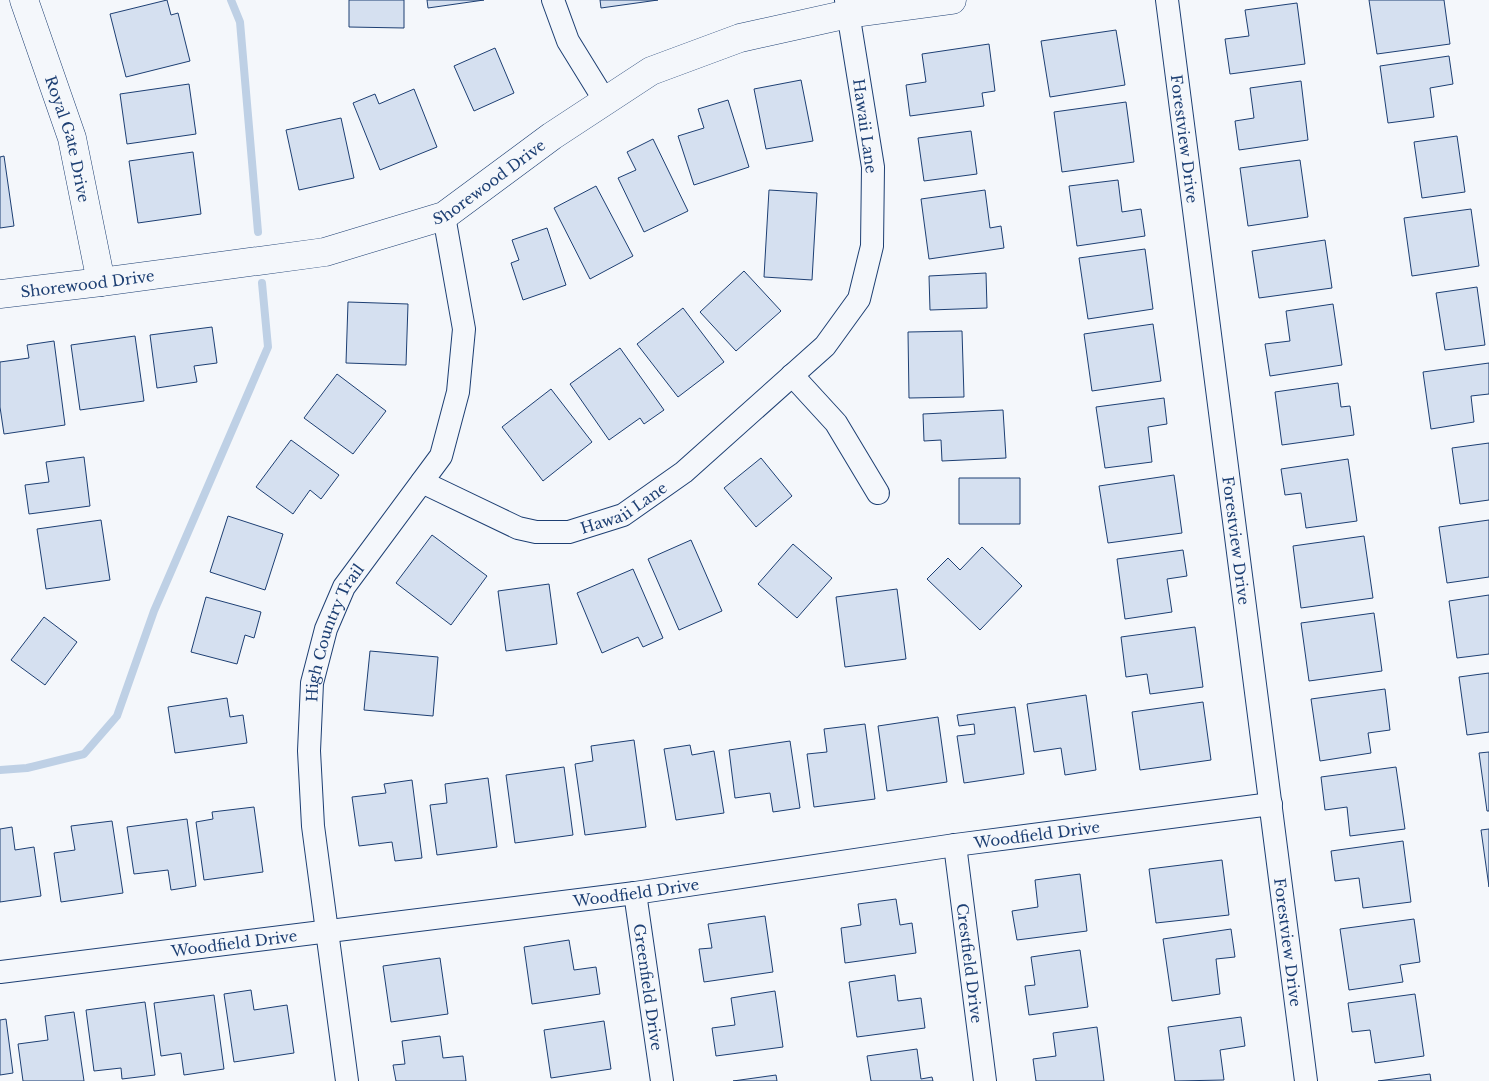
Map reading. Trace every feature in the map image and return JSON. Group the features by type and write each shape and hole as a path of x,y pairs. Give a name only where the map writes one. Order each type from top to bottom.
{"street":[{"name":"Royal Gate Drive","path":"24,0 72,138 101,282"},
{"path":"553,0 568,41 605,101"},
{"name":"Shorewood Drive","path":"0,294 325,252 444,216 552,136 651,71 740,38 847,7 952,0"},
{"name":"Forestview Drive","path":"1167,0 1306,1081"},
{"name":"Hawaii Lane","path":"422,482 518,528 536,532 569,532 623,515 684,472 825,346 858,299 872,246 873,167 847,7"},
{"name":"High Country Trail","path":"348,1081 313,817 309,751 312,683 326,629 344,587 441,456 458,392 464,329 444,216"},
{"path":"792,375 836,423 878,494"},
{"name":"Woodfield Drive","path":"0,972 636,893 955,844 1271,804"},
{"name":"Crestfield Drive","path":"955,844 986,1081"},
{"name":"Greenfield Drive","path":"636,893 662,1081"}],"building":[{"path":"167,0 171,15 178,13 190,61 126,77 110,14"},
{"path":"349,0 404,0 404,28 349,27"},
{"path":"427,0 484,0 428,8"},
{"path":"600,0 658,0 601,8"},
{"path":"1369,0 1444,0 1450,44 1377,54"},
{"path":"1297,3 1305,64 1230,74 1225,39 1249,36 1245,10"},
{"path":"1116,30 1125,85 1050,97 1041,41"},
{"path":"989,44 995,91 982,93 984,106 910,116 906,85 926,82 922,54"},
{"path":"495,48 514,93 474,111 454,66"},
{"path":"1449,56 1453,84 1430,88 1434,117 1388,123 1380,66"},
{"path":"801,80 813,141 766,149 754,89"},
{"path":"1301,81 1308,140 1239,150 1235,121 1254,118 1250,88"},
{"path":"189,84 196,134 127,144 120,94"},
{"path":"414,89 437,147 380,170 353,103 375,94 379,104"},
{"path":"728,100 749,167 694,185 678,136 704,128 698,109"},
{"path":"1126,102 1134,162 1062,172 1054,112"},
{"path":"341,118 354,178 299,190 286,130"},
{"path":"971,131 977,174 924,181 918,138"},
{"path":"1457,136 1465,192 1422,198 1414,142"},
{"path":"653,139 688,211 644,232 618,178 636,170 627,152"},
{"path":"193,152 201,214 138,223 129,161"},
{"path":"4,156 14,226 0,228 0,157"},
{"path":"1300,160 1308,217 1248,226 1240,168"},
{"path":"1118,180 1122,212 1141,209 1145,236 1077,246 1069,186"},
{"path":"596,186 633,256 590,279 554,208"},
{"path":"769,190 817,193 812,280 764,277"},
{"path":"985,190 990,228 1001,226 1004,248 929,259 921,199"},
{"path":"1471,209 1479,266 1412,276 1404,218"},
{"path":"547,228 566,285 523,300 511,263 519,260 512,240"},
{"path":"1325,240 1332,288 1259,298 1252,251"},
{"path":"1145,249 1153,309 1088,319 1079,258"},
{"path":"744,271 781,311 736,351 700,312"},
{"path":"986,273 987,308 930,310 929,276"},
{"path":"1477,287 1485,345 1445,350 1436,293"},
{"path":"348,302 408,304 406,365 346,363"},
{"path":"1333,304 1342,365 1270,376 1265,344 1290,341 1286,311"},
{"path":"683,308 724,362 678,397 637,344"},
{"path":"1153,324 1161,381 1092,391 1084,334"},
{"path":"212,327 217,363 194,366 197,382 157,388 150,335"},
{"path":"962,331 964,397 909,398 908,332"},
{"path":"135,336 144,401 80,410 71,345"},
{"path":"54,341 65,425 4,434 0,407 0,362 29,358 27,345"},
{"path":"620,348 664,410 644,424 640,418 609,440 570,384"},
{"path":"1489,363 1489,394 1471,396 1474,422 1431,429 1423,372"},
{"path":"337,374 386,411 353,454 304,418"},
{"path":"1338,383 1341,407 1350,406 1354,435 1282,445 1275,392"},
{"path":"551,389 592,442 543,481 502,427"},
{"path":"1164,398 1167,424 1148,427 1152,462 1105,468 1096,407"},
{"path":"1003,410 1006,458 942,461 941,440 924,441 923,414"},
{"path":"291,440 339,475 321,499 310,490 293,514 256,487"},
{"path":"1489,443 1489,500 1460,504 1452,448"},
{"path":"84,457 90,506 29,514 25,485 49,482 46,462"},
{"path":"761,458 792,496 756,527 724,488"},
{"path":"1348,459 1357,521 1306,528 1301,493 1285,495 1281,469"},
{"path":"1174,475 1182,533 1108,543 1099,486"},
{"path":"959,478 1020,478 1020,524 959,524"},
{"path":"228,516 283,534 265,590 210,572"},
{"path":"101,520 110,580 46,589 37,529"},
{"path":"1489,520 1489,577 1447,583 1439,527"},
{"path":"432,535 487,576 451,625 396,583"},
{"path":"1364,536 1373,598 1301,608 1293,546"},
{"path":"691,540 722,611 679,630 648,559"},
{"path":"793,544 832,578 797,618 758,584"},
{"path":"982,547 1022,586 980,630 927,579 948,558 960,570"},
{"path":"1183,550 1187,576 1167,579 1172,612 1125,619 1117,559"},
{"path":"633,569 663,638 643,647 638,637 602,653 577,593"},
{"path":"549,584 557,644 506,651 498,591"},
{"path":"897,589 906,659 845,667 836,597"},
{"path":"1489,595 1489,654 1457,658 1449,601"},
{"path":"206,597 261,612 254,638 245,635 237,664 191,652"},
{"path":"1374,613 1382,671 1309,681 1301,623"},
{"path":"44,617 77,642 45,685 11,660"},
{"path":"1195,627 1203,687 1150,694 1147,674 1126,677 1121,637"},
{"path":"370,651 438,657 433,716 364,710"},
{"path":"1489,673 1489,732 1467,735 1459,677"},
{"path":"1385,689 1390,730 1368,733 1371,753 1320,761 1311,699"},
{"path":"1086,695 1096,770 1065,775 1061,748 1034,752 1027,704"},
{"path":"227,698 230,717 243,715 247,743 175,753 168,707"},
{"path":"1203,702 1211,760 1140,770 1132,712"},
{"path":"1015,707 1024,774 964,783 957,736 975,734 974,724 959,726 957,715"},
{"path":"938,717 947,782 887,791 878,726"},
{"path":"865,724 875,799 814,807 807,754 827,752 824,729"},
{"path":"634,740 646,827 585,835 575,764 593,761 591,746"},
{"path":"790,741 800,808 773,812 770,793 735,798 729,750"},
{"path":"690,745 692,755 714,751 724,813 676,820 664,749"},
{"path":"1489,752 1489,811 1487,811 1479,753"},
{"path":"564,767 573,835 515,843 506,775"},
{"path":"1396,767 1405,829 1350,836 1347,807 1325,810 1321,777"},
{"path":"488,778 497,847 437,855 430,805 447,803 445,784"},
{"path":"412,780 422,858 395,861 392,842 359,846 352,797 386,793 384,784"},
{"path":"254,807 263,872 204,880 196,822 213,819 212,812"},
{"path":"187,819 196,886 171,890 168,870 134,874 127,827"},
{"path":"112,821 123,893 61,902 54,853 75,850 71,826"},
{"path":"12,827 15,850 34,847 41,896 0,902 0,829"},
{"path":"1489,829 1489,887 1481,830"},
{"path":"1403,841 1411,902 1363,908 1359,878 1335,881 1331,851"},
{"path":"1222,860 1229,915 1156,923 1149,869"},
{"path":"1080,874 1087,931 1017,940 1012,911 1038,907 1035,880"},
{"path":"896,899 900,925 912,923 916,953 845,963 841,928 861,925 858,904"},
{"path":"765,916 773,972 704,982 699,949 712,948 708,924"},
{"path":"1414,919 1420,962 1400,965 1403,982 1349,990 1340,929"},
{"path":"1231,929 1235,957 1216,959 1220,994 1172,1001 1163,939"},
{"path":"569,940 574,970 596,967 600,994 532,1004 524,947"},
{"path":"1080,950 1088,1007 1029,1015 1025,986 1035,985 1031,957"},
{"path":"440,958 448,1014 391,1022 383,966"},
{"path":"895,975 898,1001 921,998 925,1028 857,1037 849,982"},
{"path":"251,990 254,1010 287,1005 294,1053 234,1062 224,994"},
{"path":"775,991 783,1047 716,1056 712,1028 735,1025 731,998"},
{"path":"1415,994 1424,1056 1375,1063 1370,1030 1352,1032 1348,1003"},
{"path":"214,995 224,1069 184,1075 181,1053 161,1056 154,1003"},
{"path":"145,1002 155,1075 122,1079 121,1068 94,1071 86,1010"},
{"path":"74,1012 84,1081 23,1081 18,1044 48,1040 45,1016"},
{"path":"1241,1017 1245,1046 1220,1050 1224,1080 1175,1081 1168,1027"},
{"path":"6,1019 13,1073 0,1075 0,1020"},
{"path":"604,1021 611,1069 551,1078 544,1030"},
{"path":"1097,1027 1104,1081 1036,1081 1033,1059 1056,1056 1053,1033"},
{"path":"440,1036 443,1058 463,1056 466,1081 396,1081 393,1065 405,1064 402,1041"},
{"path":"917,1049 921,1079 932,1077 933,1081 871,1081 867,1056"},
{"path":"1430,1074 1431,1081 1378,1081"},
{"path":"776,1075 777,1081 733,1081"}],"waterway":[{"path":"231,0 240,22 258,232"},
{"path":"0,770 27,768 84,754 117,716 154,611 268,347 262,283"}]}
